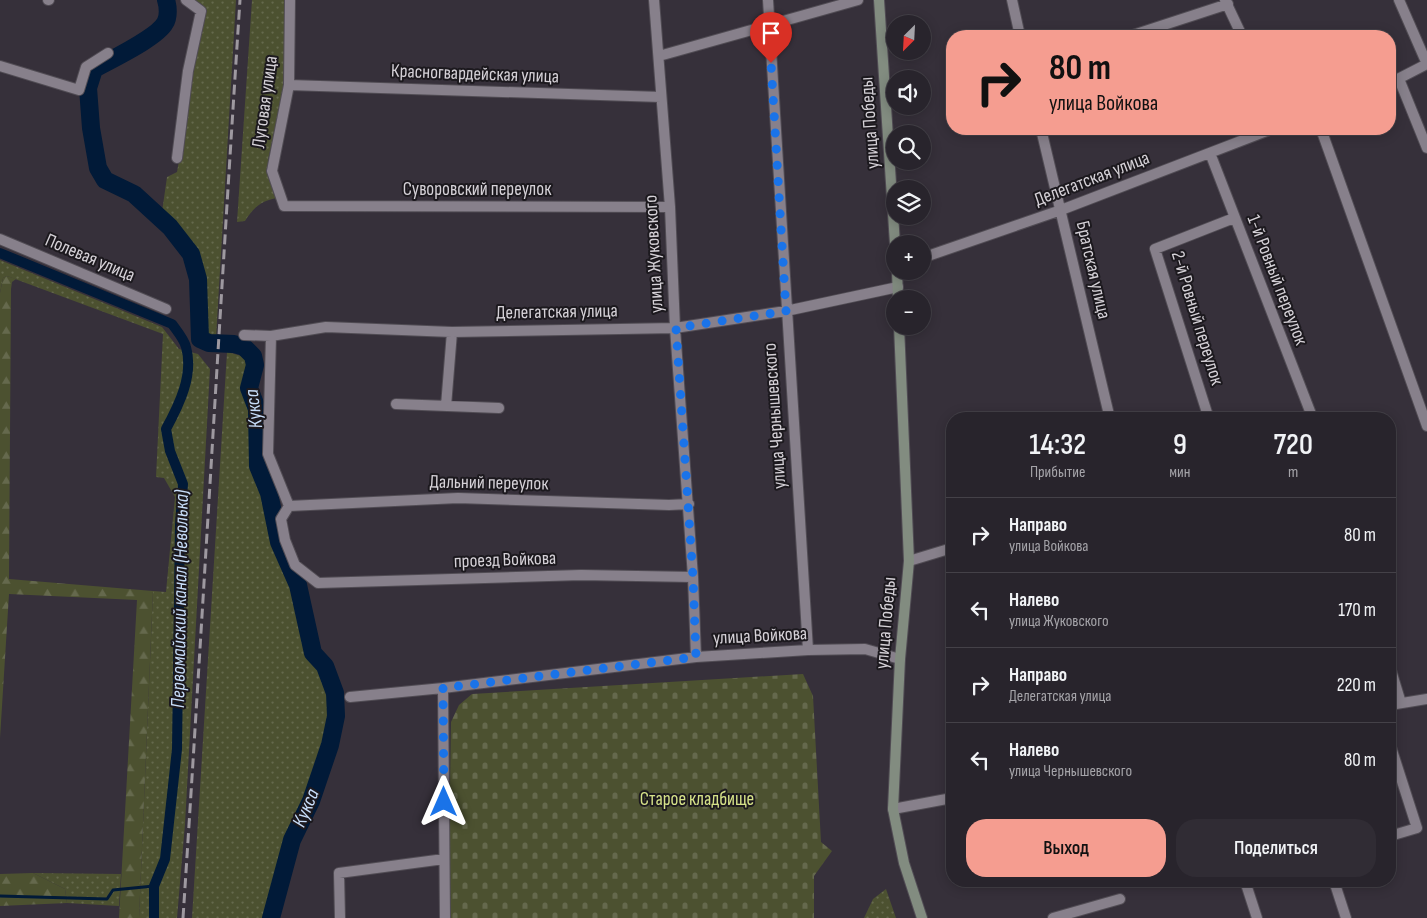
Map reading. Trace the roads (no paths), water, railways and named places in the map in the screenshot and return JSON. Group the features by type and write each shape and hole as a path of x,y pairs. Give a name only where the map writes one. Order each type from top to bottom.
{"street":[{"path":"177,158 188,71 201,11 186,0"},
{"name":"Луговая улица","path":"284,206 272,171 289,85 290,0"},
{"name":"улица Жуковского","path":"654,0 670,207 676,328 689,504 696,657"},
{"name":"улица Чернышевского","path":"768,0 808,650"},
{"path":"659,56 858,0"},
{"name":"улица Победы","path":"879,0 894,235"},
{"path":"1012,0 1019,30"},
{"path":"1396,80 1427,64 1399,0"},
{"path":"1147,30 1227,2 1239,30"},
{"path":"0,66 79,90 86,67 108,53"},
{"path":"1396,83 1427,148"},
{"name":"Красногвардейская улица","path":"289,85 661,97"},
{"name":"Братская улица","path":"1042,135 1108,412"},
{"name":"Делегатская улица","path":"931,255 1061,210 1256,135"},
{"path":"1324,135 1427,426"},
{"name":"1-й Ровный переулок","path":"1210,153 1310,412"},
{"name":"Суворовский переулок","path":"284,206 670,207"},
{"name":"2-й Ровный переулок","path":"1207,412 1155,249 1234,218"},
{"name":"Полевая улица","path":"0,240 166,309"},
{"path":"898,280 898,287"},
{"name":"Делегатская улица","path":"244,335 271,336 326,328 452,332 676,328 786,311 898,287"},
{"path":"446,406 452,332"},
{"name":"улица Победы","path":"900,335 909,561 900,659 893,809 904,863 922,918"},
{"path":"271,336 268,454 289,506"},
{"path":"396,404 499,408"},
{"name":"Дальний переулок","path":"289,506 458,498 670,506 689,504"},
{"name":"проезд Войкова","path":"289,506 281,519 284,540 295,565 318,583 581,575 693,577"},
{"path":"909,561 946,550"},
{"name":"улица Войкова","path":"350,697 443,688 696,657 808,650 865,649 900,659"},
{"path":"1396,687 1401,703"},
{"path":"443,688 445,918"},
{"path":"1396,704 1427,698"},
{"path":"1396,763 1417,828 1396,834"},
{"path":"893,809 946,799"},
{"path":"340,918 339,873 444,859"},
{"path":"1247,887 1257,918"},
{"path":"1336,887 1346,918"},
{"path":"1053,918 1120,899"}],"waterway":[{"name":"Кукса","path":"166,0 168,8 167,18 160,29 143,42 94,69 88,88 91,128 98,168 105,180 134,194 170,227 191,254 198,279 200,339 209,343 234,344 244,347 253,356 255,365 249,388 257,409 258,466 269,493 279,542 298,585 313,653 325,666 335,693 336,716 330,745 311,801 292,840 271,918"},
{"name":"Первомайский канал (Неволька)","path":"0,253 172,324 186,347 188,358 187,379 176,410 166,429 170,451 183,484 180,525 177,749 165,859 154,886 154,918"},
{"path":"0,896 107,899 113,890 154,886"}],"railway":[{"path":"183,918 240,0"}],"park label":[{"name":"Старое кладбище","path":"697,799"}]}
